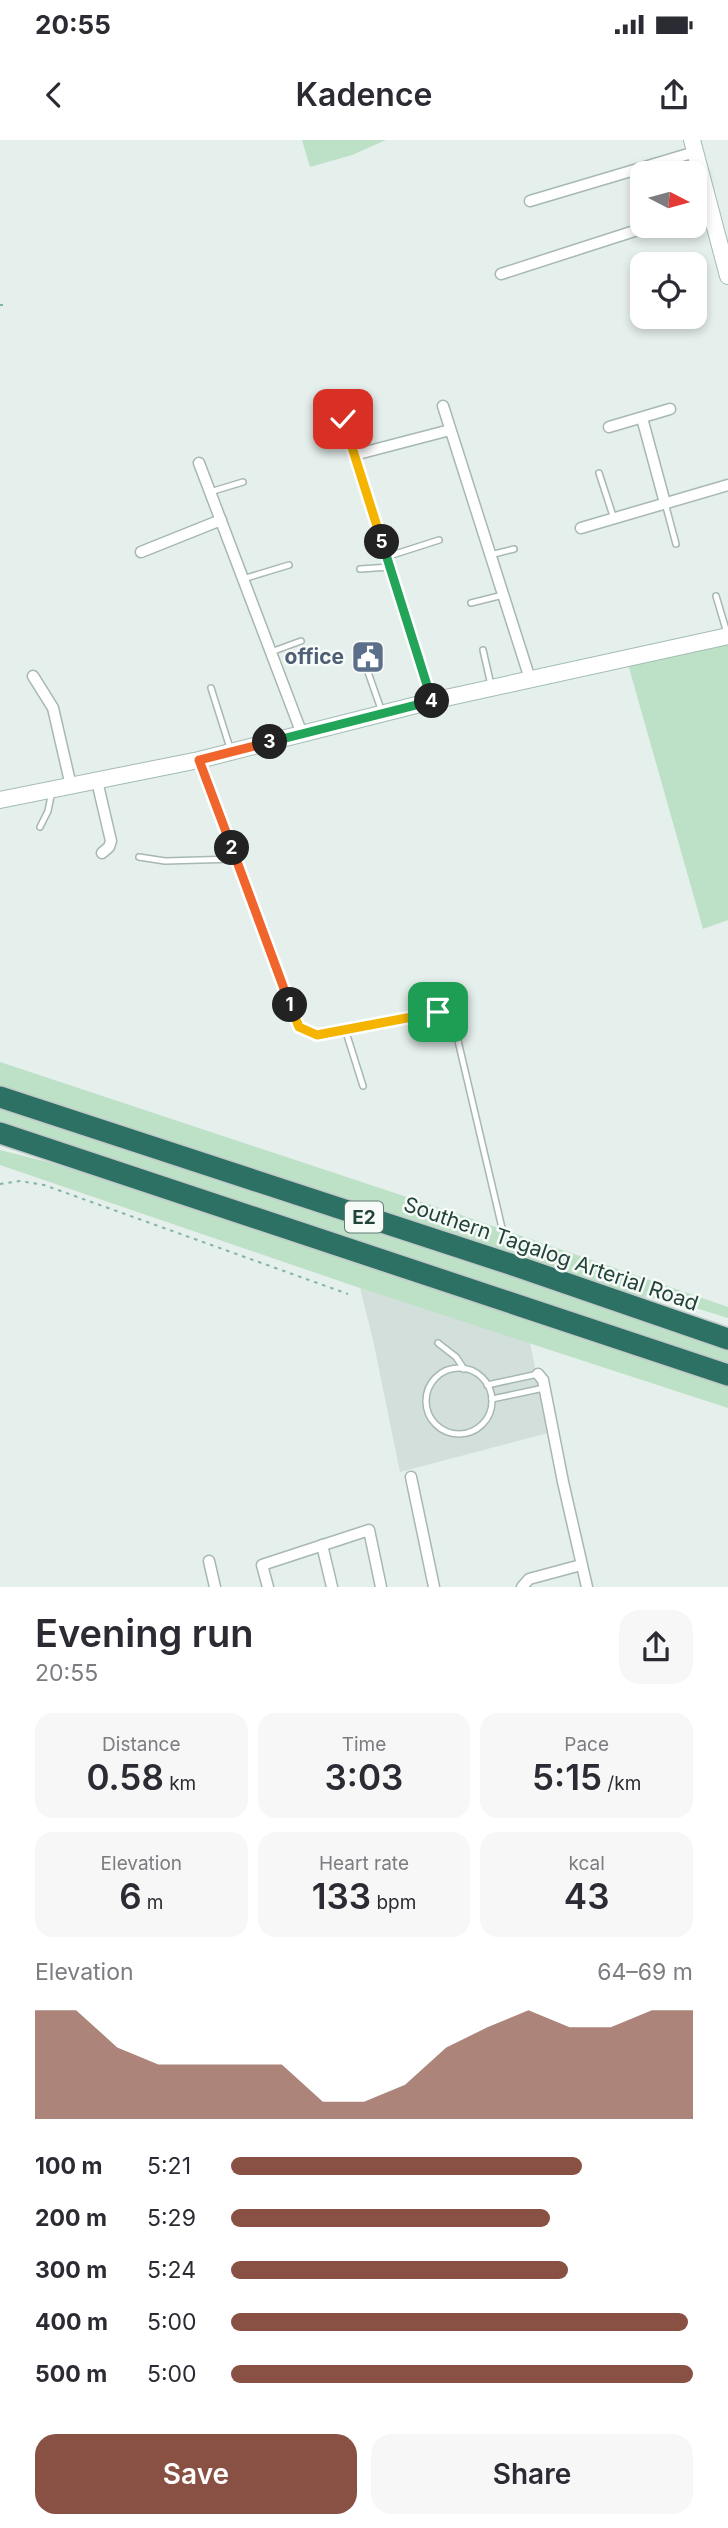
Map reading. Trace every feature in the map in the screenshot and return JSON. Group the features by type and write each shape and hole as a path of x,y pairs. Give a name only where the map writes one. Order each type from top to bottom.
{"highway":[{"name":"Southern Tagalog Arterial Road","path":"0,1097 516,1266 728,1339"},
{"name":"E2","path":"0,1135 728,1375"}],"street":[{"path":"530,201 693,146"},
{"path":"707,222 728,276"},
{"path":"500,274 630,232"},
{"path":"443,406 530,679"},
{"path":"609,427 670,409"},
{"path":"642,418 665,503"},
{"path":"343,419 432,701"},
{"path":"354,455 450,430"},
{"path":"199,463 302,734"},
{"path":"581,528 728,485"},
{"path":"141,552 221,520"},
{"path":"0,800 199,760 432,701 728,636"},
{"path":"33,676 53,708 71,786"},
{"path":"97,781 111,841 102,853"},
{"path":"538,1374 542,1377 587,1587"},
{"path":"411,1477 435,1587"},
{"path":"268,1587 262,1565 369,1530 381,1587"},
{"path":"322,1545 332,1587"},
{"path":"209,1561 215,1587"},
{"path":"522,1587 529,1579 582,1565"}],"lane":[{"path":"599,472 614,519"},
{"path":"210,492 243,482"},
{"path":"665,503 676,544"},
{"path":"360,569 388,562 439,540"},
{"path":"490,555 514,549"},
{"path":"243,579 289,565"},
{"path":"471,603 503,596"},
{"path":"716,596 728,636"},
{"path":"271,652 300,641"},
{"path":"483,650 492,687"},
{"path":"362,655 382,714"},
{"path":"211,688 231,752"},
{"path":"199,760 282,988 299,1027 317,1035 438,1012 455,1028 502,1228"},
{"path":"40,827 48,811 52,790"},
{"path":"139,857 165,862 236,859"},
{"path":"345,1029 363,1086"},
{"path":"438,1343 456,1357 464,1369"},
{"path":"464,1369 477,1374 487,1385 492,1399 486,1420 469,1433 454,1434 435,1424 426,1404 428,1389 443,1373 464,1369"},
{"path":"487,1385 538,1374"},
{"path":"492,1399 544,1388"}],"path":[{"path":"0,1184 20,1181 44,1185 348,1294"}],"shaded area":[{"path":"360,1288 530,1343 548,1433 400,1472"}],"green space":[{"path":"302,140 386,140 352,155 310,167"},
{"path":"728,640 728,920 703,929 628,664"},
{"path":"0,1062 728,1307 728,1318 673,1301 614,1293 0,1089"},
{"path":"0,1105 728,1347 728,1369 0,1127"},
{"path":"0,1150 192,1206 728,1385 728,1408 360,1288 0,1165"}],"place":[{"name":"office","path":"368,657"}],"route":[{"path":"343,419 432,701 199,760 282,988 299,1027 317,1035 438,1012"}]}
